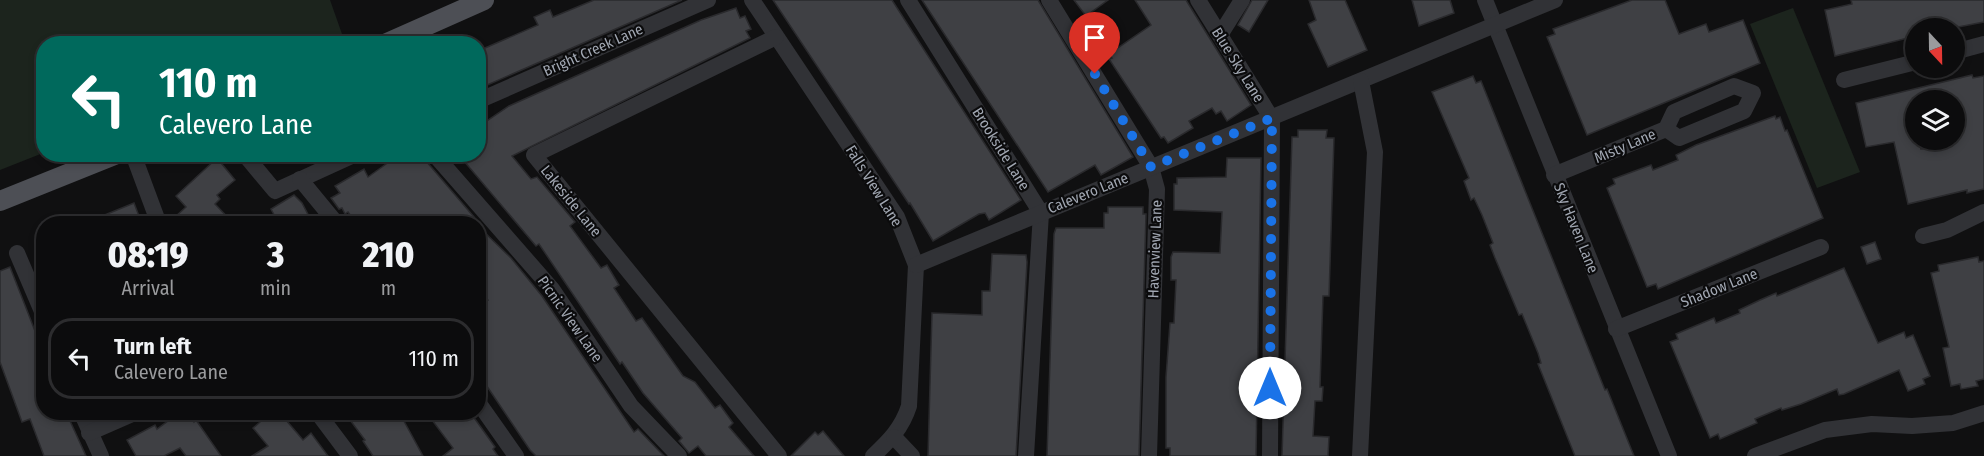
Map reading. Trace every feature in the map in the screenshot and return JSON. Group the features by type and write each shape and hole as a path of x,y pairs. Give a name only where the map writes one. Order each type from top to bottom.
{"main road":[{"path":"403,36 484,0"},
{"path":"0,201 97,162"}],"street":[{"name":"Bright Creek Lane","path":"486,97 708,0"},
{"name":"Falls View Lane","path":"752,0 897,217 916,265 909,406 904,422 894,437 873,456"},
{"name":"Brookside Lane","path":"908,0 1041,213"},
{"name":"Havenview Lane","path":"1049,0 1151,167 1157,189 1149,456"},
{"name":"Blue Sky Lane","path":"1198,0 1272,118 1270,456"},
{"path":"1220,35 1242,0"},
{"name":"Sky Haven Lane","path":"1485,0 1669,456"},
{"name":"Calevero Lane","path":"916,265 1555,0"},
{"name":"Lakeside Lane","path":"776,37 534,155 779,456"},
{"path":"1965,49 1984,44"},
{"path":"1844,80 1905,65"},
{"path":"1360,456 1375,152 1361,81"},
{"name":"Misty Lane","path":"1554,175 1666,129 1674,112 1734,86 1753,93 1744,111 1679,138 1666,129"},
{"path":"136,162 156,216"},
{"path":"251,162 275,191 338,162"},
{"name":"Picnic View Lane","path":"441,162 552,289 631,406 679,456"},
{"path":"300,179 330,216"},
{"path":"1923,236 1947,230 1984,212"},
{"path":"1026,456 1041,213"},
{"name":"Shadow Lane","path":"1616,329 1821,247"},
{"path":"18,254 36,294"},
{"path":"486,413 516,456"},
{"path":"1755,456 1825,430 1872,424 1912,426 1953,423 1984,413"},
{"path":"84,420 101,456"},
{"path":"89,433 119,420"},
{"path":"324,420 350,456"},
{"path":"894,437 912,456"}],"shaded area":[{"path":"0,0 330,0 342,34 337,36 36,36 36,156 0,170"},
{"path":"1793,8 1860,172 1817,188 1750,24"}],"building":[{"path":"594,0 682,0 486,86 486,48 538,25 534,17 550,10 553,17"},
{"path":"773,0 892,0 1021,200 989,220 985,213 979,214 933,241 910,203"},
{"path":"922,0 1038,0 1133,157 1101,175 1095,165 1048,192"},
{"path":"1074,0 1108,0 1086,16"},
{"path":"1135,0 1186,0 1251,105 1227,121 1221,111 1216,114 1212,108 1189,121 1193,128 1168,143 1164,137 1161,138 1109,59 1112,58 1109,54 1151,25"},
{"path":"1252,0 1268,0 1249,32 1238,25"},
{"path":"1309,0 1345,0 1367,50 1328,67 1308,24 1316,20"},
{"path":"1412,0 1450,0 1454,13 1419,26"},
{"path":"1632,0 1665,0 1679,34 1706,24 1709,32 1743,20 1760,63 1587,135 1547,37 1555,34 1553,29"},
{"path":"1851,0 1984,0 1984,22 1965,26 1965,18 1905,18 1905,39 1835,56 1825,10 1852,4"},
{"path":"736,8 740,18 745,16 751,29 746,31 750,38 512,156 531,179 537,177 575,222 570,226 601,268 607,265 619,285 614,288 636,321 642,318 683,376 695,382 715,408 720,405 733,423 729,427 754,456 706,456 698,446 689,453 679,441 682,438 643,393 622,362 620,364 539,244 536,246 465,162 486,162 486,122 509,106 701,20"},
{"path":"1972,75 1973,78 1984,76 1984,189 1967,193 1967,190 1908,204 1894,142 1866,147 1856,103 1905,91 1905,150 1965,150 1965,90 1910,90"},
{"path":"1473,76 1476,83 1481,81 1605,390 1607,389 1634,456 1575,456 1538,364 1541,363 1538,353 1495,258 1490,245 1493,243 1482,215 1474,198 1471,200 1464,181 1469,178 1432,92"},
{"path":"1775,116 1776,119 1780,117 1785,131 1787,130 1823,218 1658,289 1656,284 1647,287 1607,188 1615,184 1613,179 1651,165 1653,170 1678,160 1676,155 1696,145"},
{"path":"1298,130 1327,130 1326,138 1334,138 1329,296 1323,296 1320,387 1323,387 1322,401 1315,401 1313,436 1329,437 1328,456 1282,456 1292,137 1298,137"},
{"path":"1227,158 1261,158 1256,456 1170,456 1170,448 1166,448 1166,377 1170,323 1174,323 1176,280 1171,280 1171,257 1173,252 1220,253 1222,212 1174,210 1174,184 1177,184 1177,178 1226,177"},
{"path":"213,162 220,162 235,180 217,195 220,199 215,204 226,216 176,216 186,207 176,196"},
{"path":"389,162 427,162 473,216 351,216 348,212 345,214 331,198 340,193 335,186 364,169 368,177"},
{"path":"294,195 302,203 309,216 275,216 271,209"},
{"path":"134,203 139,216 102,216"},
{"path":"1108,207 1143,207 1143,214 1146,214 1139,456 1047,456 1054,234 1056,228 1104,228 1104,213 1108,213"},
{"path":"486,234 511,258 542,296 634,432 638,429 664,456 536,456 486,385 486,301 488,300 486,298"},
{"path":"1875,242 1881,259 1867,264 1861,247"},
{"path":"992,254 1026,255 1027,262 1016,456 928,456 932,313 982,315 982,291 990,291"},
{"path":"1978,257 1979,262 1984,261 1984,379 1976,381 1978,386 1961,389 1960,384 1951,386 1943,348 1949,347 1931,273 1939,271 1938,265"},
{"path":"10,267 36,334 36,420 70,420 86,456 44,456 30,419 22,422 0,362 0,271"},
{"path":"1844,268 1878,343 1904,332 1906,338 1913,335 1930,376 1923,379 1925,384 1908,391 1899,370 1844,394 1839,395 1837,389 1801,404 1782,410 1781,408 1755,419 1757,423 1720,439 1718,434 1710,438 1670,342 1678,339 1676,334 1714,318 1716,323 1776,293 1777,296"},
{"path":"169,420 193,420 194,422 196,420 221,456 186,456 180,448 164,456 136,456 127,440 155,425 157,429"},
{"path":"258,420 286,420 303,440 311,433 328,456 252,456 268,446 253,428 260,422"},
{"path":"350,420 403,420 423,456 373,456 363,441 365,440"},
{"path":"432,420 476,420 495,447 493,449 498,456 443,456 453,448"},
{"path":"823,431 844,456 791,456 815,432 818,435"}],"route":[{"path":"1095,74 1151,167 1272,118 1270,388"}]}
